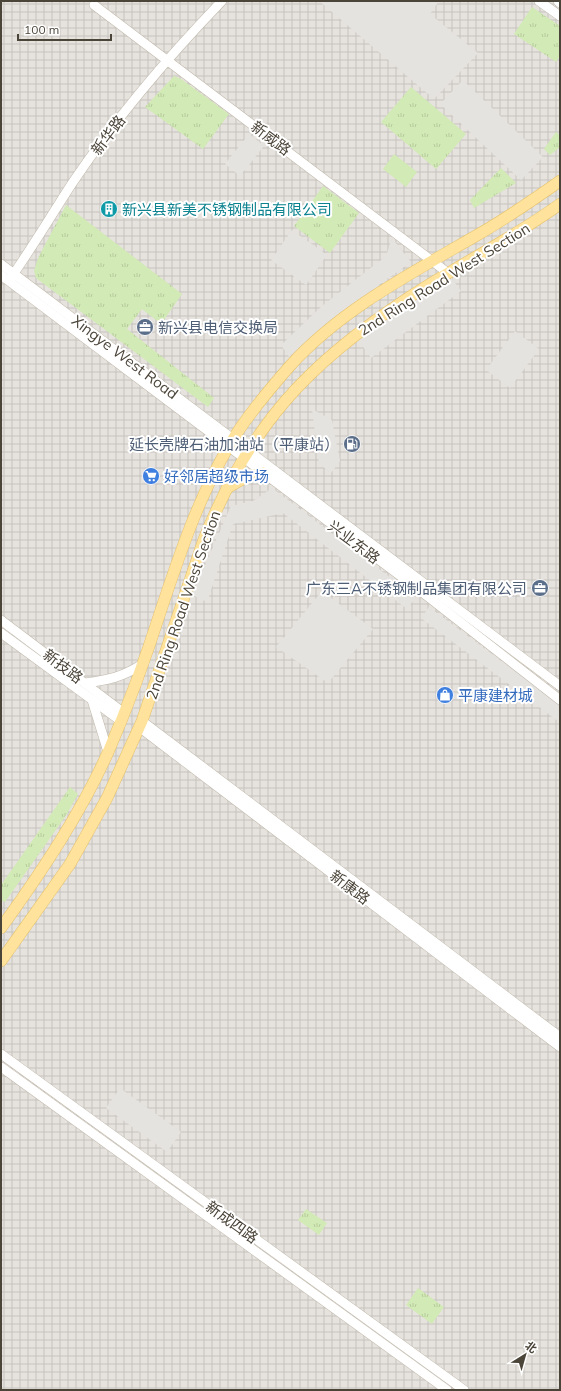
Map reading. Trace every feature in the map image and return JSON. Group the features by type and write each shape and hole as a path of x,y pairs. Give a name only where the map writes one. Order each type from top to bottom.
{"main road":[{"name":"2nd Ring Road West Section","path":"1,928 51,856 90,788 108,752 144,663 186,539 200,503 231,442 268,391 291,365 339,321 377,294 480,234 560,181"},
{"name":"2nd Ring Road West Section","path":"1,961 70,864 107,798 141,724 204,539 226,489 246,454 292,392 343,344 408,298 501,243 560,204"},
{"path":"226,489 246,477 263,472"}],"street":[{"name":"新华路","path":"12,278 74,181 167,59 222,1"},
{"path":"540,1 560,16"},
{"name":"新威路","path":"94,5 433,260 448,273"},
{"name":"Xingye West Road","path":"1,264 12,278 246,454"},
{"path":"1,275 12,278"},
{"path":"246,454 560,686"},
{"name":"兴业东路","path":"246,454 263,472 427,596 560,700"},
{"name":"新技路","path":"1,620 85,683 123,717"},
{"name":"新技路","path":"1,633 92,700 123,717"},
{"path":"85,683 110,680 130,672 144,663"},
{"path":"92,700 108,752"},
{"name":"新康路","path":"141,724 560,1036"},
{"name":"新康路","path":"141,724 560,1047"},
{"name":"新成四路","path":"1,1054 464,1390"},
{"name":"新成四路","path":"1,1067 447,1390"}],"shaded area":[{"path":"1,1 560,1 560,1390 1,1390"},
{"path":"319,1 439,1 430,14 478,53 434,99"},
{"path":"463,80 543,157 521,180 440,104"},
{"path":"249,134 264,146 240,176 225,164"},
{"path":"292,230 327,255 306,285 271,260"},
{"path":"392,238 411,262 329,321 289,357 281,345 322,306 386,256"},
{"path":"448,273 461,291 371,358 358,340"},
{"path":"515,331 539,349 510,388 486,370"},
{"path":"312,409 332,420 340,461 331,473 319,464"},
{"path":"272,488 416,597 407,609 283,513 233,524 207,602 192,595 231,506 253,501"},
{"path":"322,591 373,629 328,683 276,647"},
{"path":"429,607 560,705 559,722 421,618"},
{"path":"120,1088 181,1132 167,1152 106,1108"}],"green space":[{"path":"532,7 560,26 560,56 556,62 514,34"},
{"path":"174,76 181,79 229,114 203,149 145,107"},
{"path":"411,87 466,134 436,169 381,122"},
{"path":"556,132 560,135 560,147 550,155 544,149"},
{"path":"394,154 417,172 406,187 383,169"},
{"path":"501,168 516,183 474,208 470,200"},
{"path":"323,186 359,213 330,253 294,226"},
{"path":"66,205 182,294 161,324 142,309 127,329 214,398 208,407 36,278 34,271 38,258"},
{"path":"70,787 78,794 67,814 5,902 1,900 1,885"},
{"path":"306,1209 327,1223 319,1235 298,1220"},
{"path":"418,1288 444,1307 432,1324 406,1305"}],"place":[{"name":"新兴县新美不锈钢制品有限公司","path":"109,209"},
{"name":"新兴县电信交换局","path":"145,327"},
{"name":"延长壳牌石油加油站（平康站）","path":"352,444"},
{"name":"好邻居超级市场","path":"151,476"},
{"name":"广东三A不锈钢制品集团有限公司","path":"540,588"},
{"name":"平康建材城","path":"445,695"}]}
